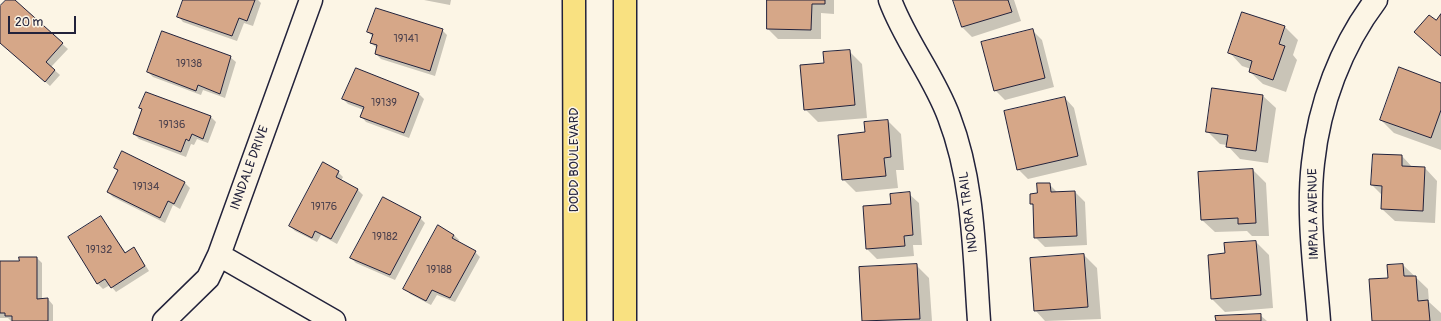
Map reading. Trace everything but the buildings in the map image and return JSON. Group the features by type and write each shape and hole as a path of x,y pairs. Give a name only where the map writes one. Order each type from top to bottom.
{"main road":[{"name":"DODD BOULEVARD","path":"574,0 575,321"},
{"path":"625,0 625,321"}],"street":[{"name":"INNDALE DRIVE","path":"164,321 208,278 219,256 310,0"},
{"name":"INDORA TRAIL","path":"890,0 949,116 958,143 969,189 978,321"},
{"name":"IMPALA AVENUE","path":"1319,321 1311,200 1313,162 1316,143 1334,74 1353,35 1376,0"},
{"path":"219,256 334,321"}]}
